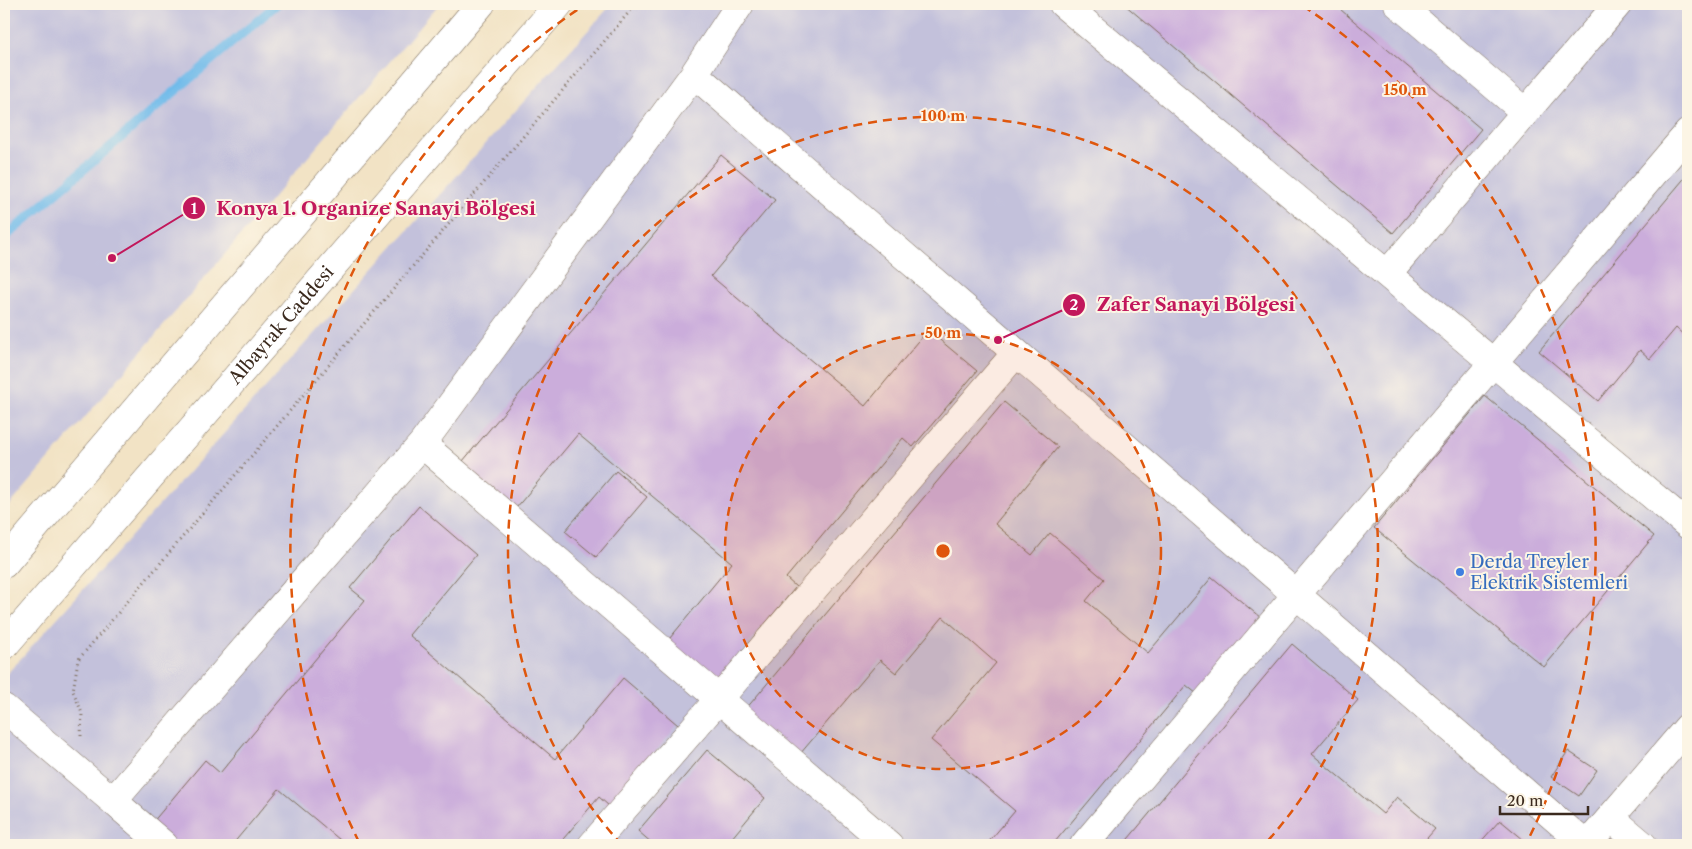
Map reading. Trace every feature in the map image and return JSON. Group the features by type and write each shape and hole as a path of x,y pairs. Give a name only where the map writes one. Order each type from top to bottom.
{"street":[{"path":"4,564 482,4"},
{"name":"Albayrak Caddesi","path":"4,646 559,4"},
{"path":"113,801 422,444 694,74 740,4"},
{"path":"1063,4 1688,525"},
{"path":"1398,4 1525,112"},
{"path":"1387,274 1618,4"},
{"path":"694,74 1586,845 1688,727"},
{"path":"1084,845 1688,133"},
{"path":"592,845 720,699 1016,353"},
{"path":"422,444 889,845"},
{"path":"4,708 164,845"},
{"path":"1611,818 1643,845"}],"path":[{"path":"78,772 82,713 73,691 78,660 636,4"}],"shaded area":[{"path":"4,4 439,4 4,512"},
{"path":"612,4 1688,4 1688,845 4,845 4,677"}],"building":[{"path":"1124,4 1334,4 1481,129 1393,233"},
{"path":"721,155 775,200 711,276 865,406 928,330 977,371 913,447 903,438 786,578 796,587 713,685 665,644 732,563 578,434 511,514 457,468"},
{"path":"1688,174 1688,339 1676,328 1650,359 1640,350 1598,401 1539,351"},
{"path":"1485,396 1654,536 1544,667 1374,528"},
{"path":"1004,402 1058,447 995,524 1032,555 1050,533 1104,579 1086,601 1148,653 1212,577 1261,618 1197,694 1186,685 1054,843 1057,845 986,845 1015,811 931,740 996,663 943,617 896,673 880,660 794,761 740,716"},
{"path":"616,471 647,497 596,557 565,531"},
{"path":"419,506 476,555 409,635 555,759 623,678 678,725 609,806 599,797 558,845 346,845 279,789 232,845 178,845 152,823 205,760 220,773 365,600 350,588"},
{"path":"1292,644 1358,700 1312,754 1383,814 1397,797 1435,829 1421,845 1123,845"},
{"path":"707,750 765,798 726,845 652,845 638,831"},
{"path":"1568,751 1597,770 1579,796 1551,777"},
{"path":"1500,820 1530,845 1478,845"}],"waterway":[{"path":"4,238 277,4"}],"place":[{"name":"Konya 1. Organize Sanayi Bölgesi","path":"112,258"},
{"name":"Zafer Sanayi Bölgesi","path":"998,340"},
{"name":"Derda Treyler Elektrik Sistemleri","path":"1460,572"}]}
